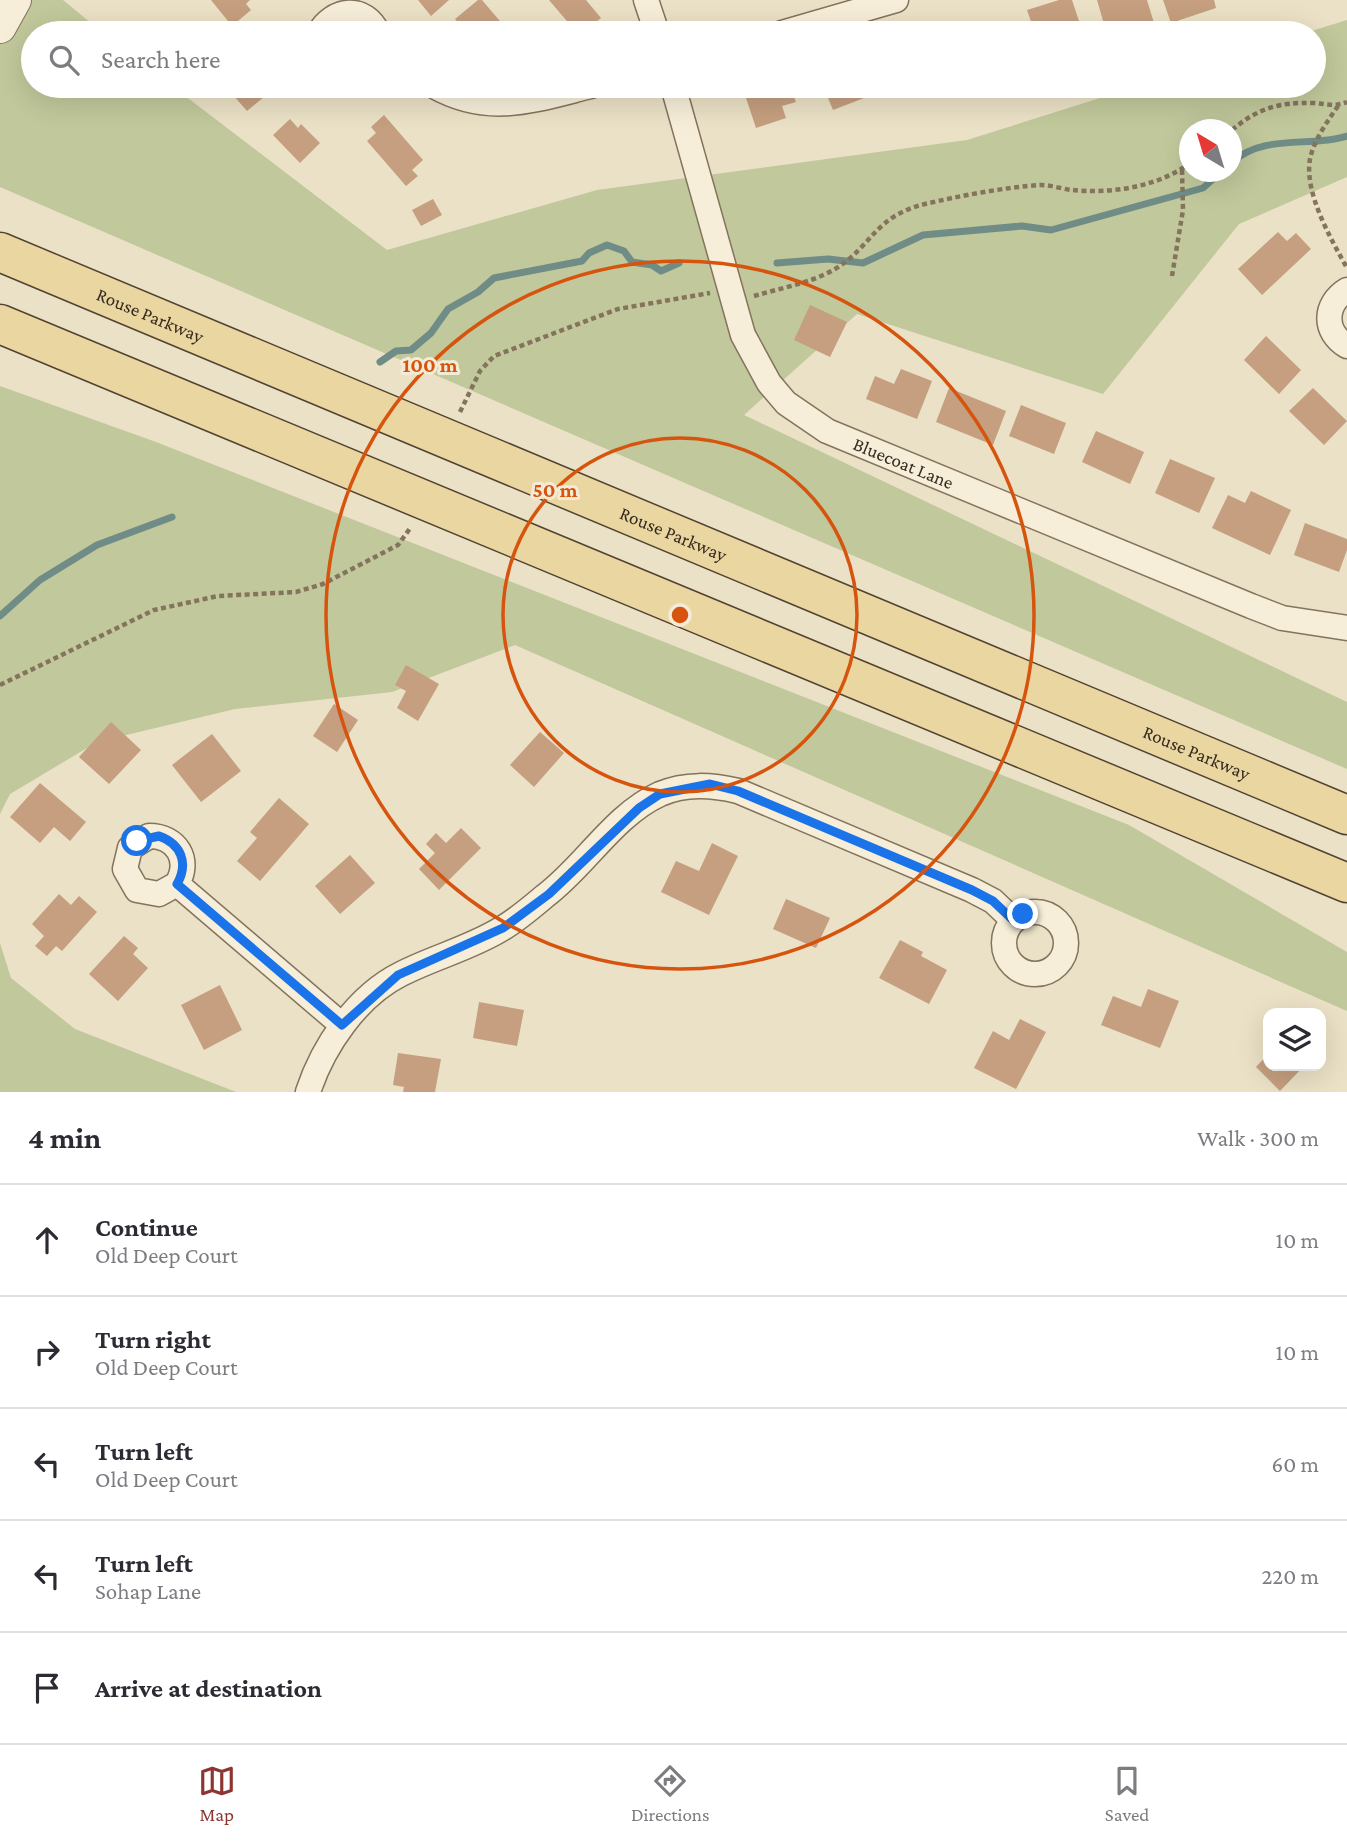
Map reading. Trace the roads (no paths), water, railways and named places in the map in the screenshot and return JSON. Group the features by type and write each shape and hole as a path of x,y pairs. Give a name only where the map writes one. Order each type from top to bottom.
{"main road":[{"name":"Rouse Parkway","path":"0,252 1347,815"},
{"path":"0,324 1347,883"},
{"path":"0,345 213,412"}],"street":[{"path":"0,27 15,0"},
{"path":"646,0 653,21"},
{"path":"823,21 896,0"},
{"path":"327,21 330,17 350,12 369,21"},
{"path":"461,98 472,103 500,105 543,98"},
{"name":"Bluecoat Lane","path":"676,98 743,335 769,383 801,416 840,437 1272,614 1309,624 1347,628"},
{"path":"1347,290 1333,302 1328,322 1337,340 1347,346"},
{"path":"308,1092 314,1074 342,1025 398,975 503,928 549,894 639,808 660,794 685,787 710,784 738,791 972,890 993,901 1013,920"},
{"path":"177,884 342,1025"}],"waterway":[{"path":"1242,155 1273,144 1347,136"},
{"path":"777,263 828,259 863,263 923,235 1022,226 1051,230 1203,188 1210,182"},
{"path":"380,362 396,351 411,350 431,333 448,309 478,292 494,278 582,261 589,253 607,245 624,251 632,262 652,265 661,271 679,263"},
{"path":"0,616 40,580 97,545 172,517"}]}
